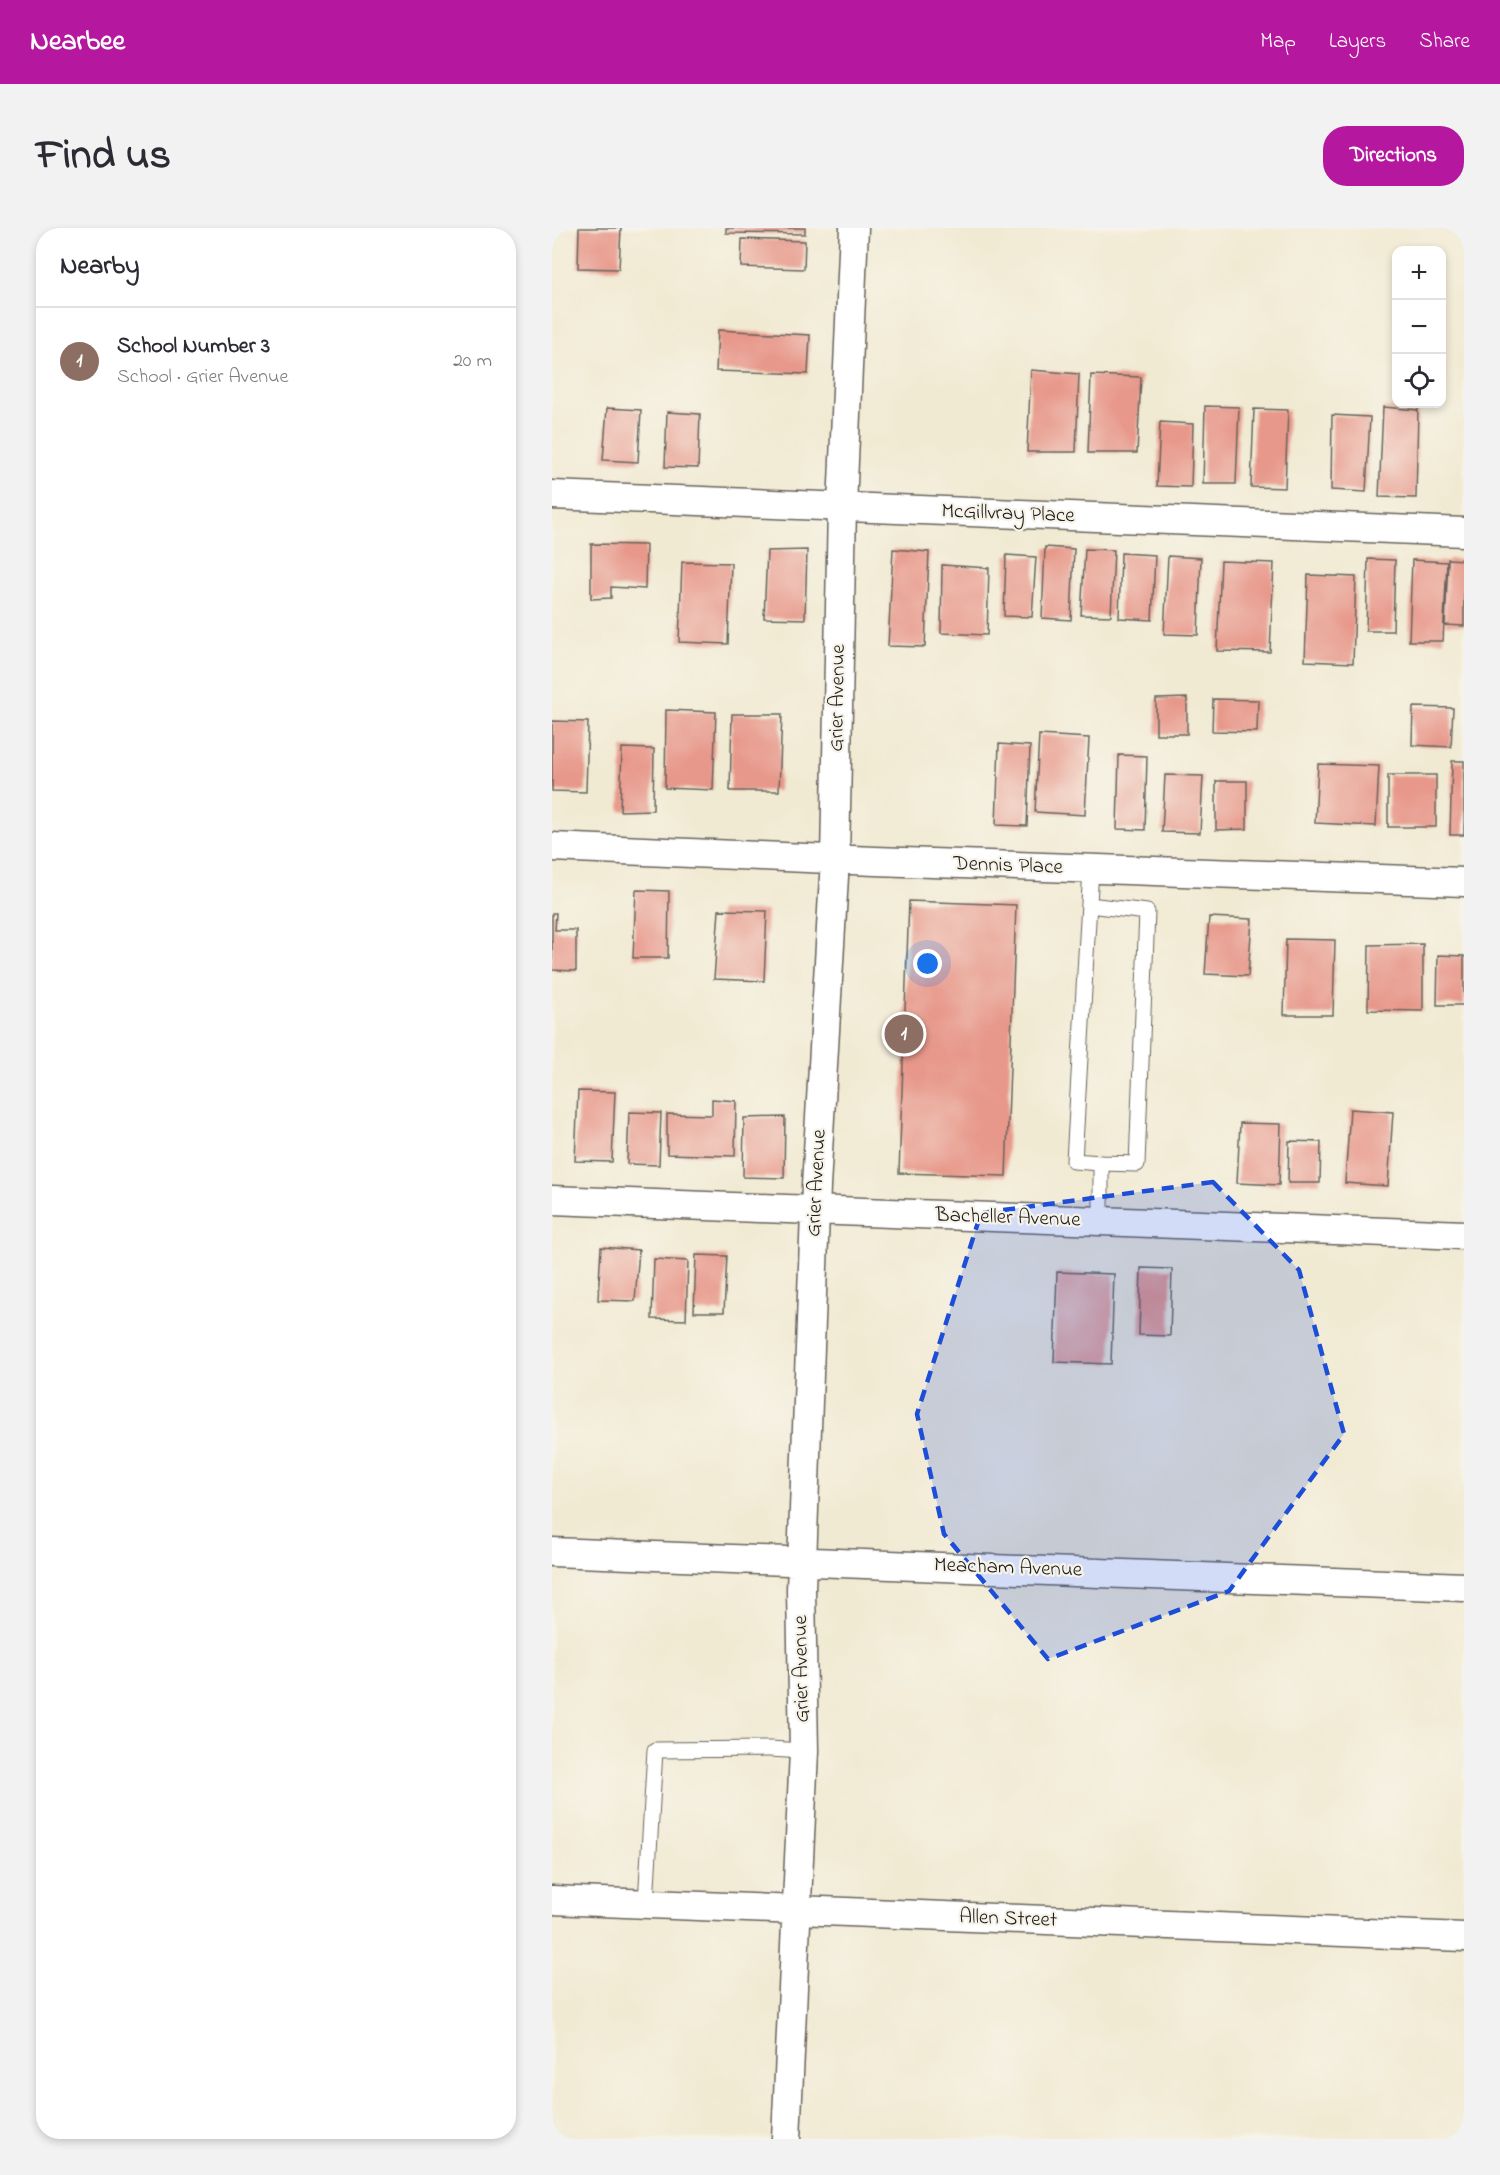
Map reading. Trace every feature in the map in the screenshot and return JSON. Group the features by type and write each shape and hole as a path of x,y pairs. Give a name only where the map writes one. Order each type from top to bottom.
{"street":[{"name":"Grier Avenue","path":"786,2139 804,1751 802,1560 815,1211 835,859 842,507 854,228"},
{"name":"McGillvray Place","path":"552,495 1464,532"},
{"name":"Dennis Place","path":"552,847 1464,882"},
{"name":"Bacheller Avenue","path":"552,1200 1464,1235"},
{"name":"Meacham Avenue","path":"552,1552 1464,1587"},
{"name":"Allen Street","path":"552,1900 1464,1937"}],"lane":[{"path":"1089,905 1147,912 1137,1164 1074,1161 1091,869"},
{"path":"1101,1163 1101,1221"},
{"path":"646,1903 655,1750 804,1751"}],"highlighted area":[{"path":"1213,1182 1299,1270 1344,1434 1229,1591 1048,1659 944,1534 917,1414 981,1213"}],"building":[{"path":"579,228 621,228 619,269 578,268"},
{"path":"726,228 805,228 805,234 726,233"},
{"path":"742,239 805,241 804,269 741,267"},
{"path":"718,330 810,335 808,374 716,371"},
{"path":"1031,370 1079,374 1076,452 1027,452"},
{"path":"1091,375 1141,377 1137,453 1088,453"},
{"path":"1205,406 1239,407 1236,484 1203,484"},
{"path":"1383,407 1418,410 1416,498 1379,497"},
{"path":"607,408 641,410 638,462 603,460"},
{"path":"1254,409 1288,410 1285,488 1251,487"},
{"path":"667,412 700,414 698,468 665,467"},
{"path":"1332,415 1370,417 1366,492 1331,490"},
{"path":"1160,422 1193,424 1191,487 1157,486"},
{"path":"591,544 646,545 645,589 611,587 611,598 591,599"},
{"path":"1045,547 1074,549 1071,620 1042,618"},
{"path":"893,549 929,552 925,647 888,646"},
{"path":"1085,549 1114,550 1111,616 1081,615"},
{"path":"807,550 805,619 764,618 767,551"},
{"path":"1121,553 1155,555 1152,620 1119,618"},
{"path":"1006,555 1036,557 1032,617 1004,616"},
{"path":"1168,556 1201,558 1198,635 1164,634"},
{"path":"1368,559 1395,560 1393,631 1366,631"},
{"path":"1448,559 1464,560 1464,626 1445,625"},
{"path":"1412,560 1447,562 1443,641 1409,641"},
{"path":"1221,561 1274,563 1270,652 1217,651"},
{"path":"682,562 731,563 728,644 679,642"},
{"path":"942,565 989,568 987,635 941,633"},
{"path":"1308,575 1356,577 1353,663 1305,661"},
{"path":"1187,698 1187,734 1156,734 1156,699"},
{"path":"1213,699 1258,700 1257,732 1212,731"},
{"path":"1413,707 1453,708 1451,747 1412,745"},
{"path":"666,710 716,712 713,790 665,788"},
{"path":"732,714 782,714 779,791 730,791"},
{"path":"552,721 588,722 586,792 552,791"},
{"path":"1039,735 1089,738 1085,815 1035,812"},
{"path":"999,744 1030,746 1027,826 996,825"},
{"path":"622,748 654,749 653,810 620,811"},
{"path":"1119,755 1147,756 1145,830 1117,829"},
{"path":"1452,761 1464,761 1464,835 1450,835"},
{"path":"1318,764 1379,766 1376,826 1315,823"},
{"path":"1165,775 1203,776 1200,833 1162,832"},
{"path":"1388,775 1436,775 1436,827 1388,827"},
{"path":"1216,781 1247,781 1247,829 1216,830"},
{"path":"636,890 669,891 668,958 633,958"},
{"path":"909,901 1016,905 1006,1176 899,1173"},
{"path":"719,910 767,911 764,981 714,979"},
{"path":"552,913 556,913 555,930 576,930 576,971 552,970"},
{"path":"1209,917 1252,919 1248,976 1205,974"},
{"path":"1286,939 1335,940 1333,1015 1284,1015"},
{"path":"1423,944 1423,1011 1368,1010 1369,945"},
{"path":"1438,955 1464,956 1464,1005 1437,1005"},
{"path":"578,1091 615,1092 612,1162 575,1161"},
{"path":"712,1099 736,1101 735,1156 667,1154 667,1114 712,1115"},
{"path":"1350,1109 1393,1112 1388,1186 1345,1183"},
{"path":"629,1112 661,1113 659,1165 627,1164"},
{"path":"785,1117 784,1178 743,1177 744,1118"},
{"path":"1240,1123 1281,1124 1279,1185 1237,1183"},
{"path":"1289,1141 1321,1142 1320,1183 1288,1183"},
{"path":"601,1247 639,1250 635,1301 598,1300"},
{"path":"696,1255 727,1256 724,1312 694,1312"},
{"path":"654,1259 688,1261 686,1320 652,1319"},
{"path":"1141,1268 1172,1269 1170,1336 1139,1335"},
{"path":"1057,1272 1114,1274 1111,1364 1054,1362"}],"place":[{"name":"School Number 3","path":"904,1034"}]}
